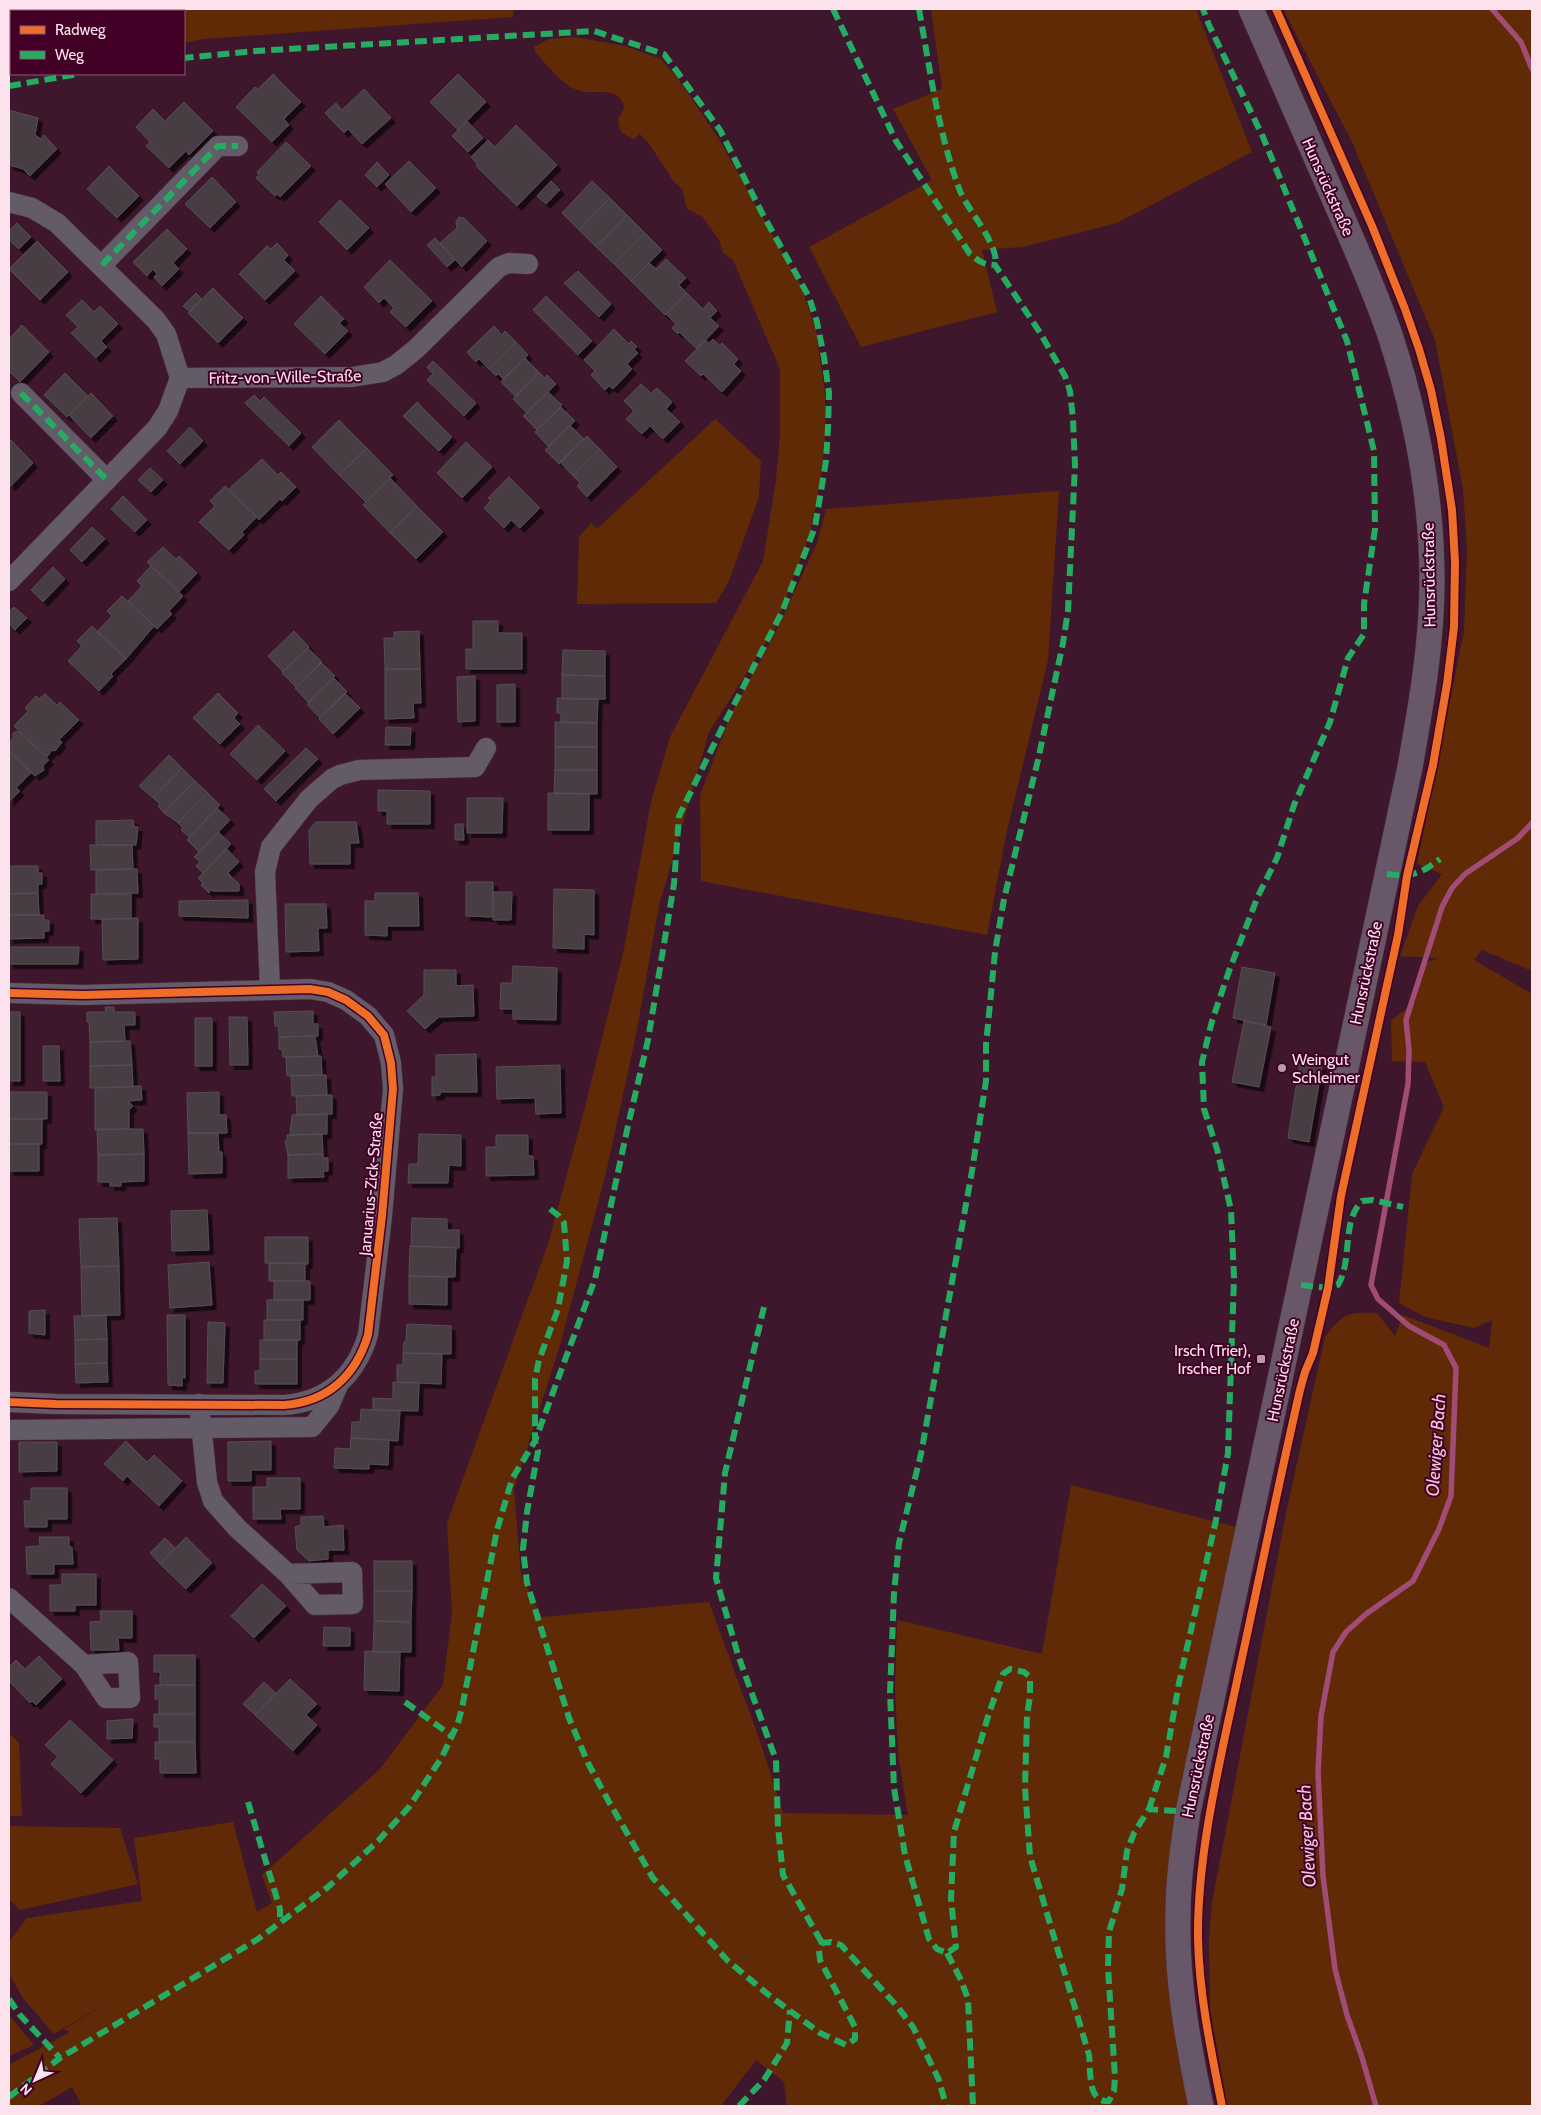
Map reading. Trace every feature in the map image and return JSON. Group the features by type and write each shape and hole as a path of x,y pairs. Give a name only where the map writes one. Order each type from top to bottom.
{"main road":[{"name":"Hunsrückstraße","path":"1201,2106 1186,2027 1178,1948 1179,1881 1188,1812 1410,767 1426,676 1432,582 1431,543 1422,459 1398,361 1379,304 1357,251 1251,9"}],"street":[{"path":"102,264 218,146 238,146"},
{"path":"9,202 45,214 58,223 102,264 156,320 166,334 180,378 168,411 157,428 9,581"},
{"name":"Fritz-von-Wille-Straße","path":"180,378 352,377 383,372 396,365 416,349 498,268 509,263 528,264"},
{"path":"22,392 107,480"},
{"path":"270,988 265,872 271,847 309,799 332,779 359,770 475,767 486,748"},
{"name":"Januarius-Zick-Straße","path":"9,993 83,995 270,988 310,989 328,992 346,1000 368,1016 384,1035 391,1063 393,1089 371,1315 363,1352 338,1385 329,1406 312,1427 9,1430"},
{"name":"Januarius-Zick-Straße","path":"9,1402 56,1404 296,1404 315,1398 338,1385"},
{"path":"199,1404 207,1482 213,1501 237,1528 288,1574"},
{"path":"9,1598 84,1665"}],"shaded area":[{"path":"9,9 514,9 513,17 204,39 185,43 185,10 10,10 9,71"},
{"path":"931,9 1196,9 1252,152 1117,223 1023,247 982,250 997,312 861,347 809,247 932,180 893,109 942,89"},
{"path":"1283,9 1532,9 1532,971 1482,950 1474,960 1532,994 1532,2106 1227,2106 1210,2008 1209,1938 1212,1903 1286,1513 1325,1337 1337,1323 1347,1316 1359,1313 1377,1313 1395,1336 1403,1315 1489,1348 1492,1320 1474,1328 1425,1317 1399,1303 1412,1174 1444,1107 1425,1062 1392,1061 1391,1020 1415,1003 1425,963 1438,958 1400,956 1418,906 1442,874 1417,864 1464,631 1467,550 1463,489 1435,340 1353,144"},
{"path":"575,37 625,46 661,59 676,76 719,139 801,286 816,330 825,394 825,439 820,483 810,534 774,630 709,732 659,906 636,1035 606,1173 560,1345 514,1489 521,1575 542,1617 709,1602 760,1741 783,1813 908,1815 898,1754 895,1688 897,1620 1042,1654 1071,1485 1236,1527 1170,1986 1177,2050 1189,2106 787,2106 784,2082 756,2060 721,2106 82,2106 72,2087 39,2106 9,2106 9,2065 70,2032 64,2029 128,1990 54,2034 23,1998 9,1974 9,1942 27,1918 142,1901 134,1838 233,1822 257,1912 272,1903 262,1875 380,1769 443,1685 452,1614 447,1523 549,1241 584,1111 624,949 651,802 670,737 763,561 776,480 780,435 780,369 733,260 723,253 719,240 703,217 687,209 682,189 674,182 650,145 640,134 633,139 621,132 618,120 624,107 621,100 617,95 611,93 583,92 571,87 550,69 536,53 534,47 549,39"},
{"path":"715,419 761,461 759,497 729,581 716,603 577,604 579,537 591,523 597,529"},
{"path":"1059,491 1048,660 1006,835 987,935 701,881 700,795 731,714 773,638 817,543 826,509"},
{"path":"9,1733 19,1743 22,1816 9,1816"},
{"path":"9,1826 120,1828 138,1884 20,1910 9,1899"},
{"path":"9,2015 34,2045 9,2056"}],"building":[{"path":"273,74 301,102 284,119 289,125 272,142 236,107 255,87 258,89"},
{"path":"458,74 486,102 458,130 430,102"},
{"path":"364,89 391,118 362,144 348,129 344,133 325,113 336,103 342,110"},
{"path":"184,102 213,131 189,155 186,151 169,168 146,146 150,142 136,127 153,109 165,121"},
{"path":"9,110 38,118 35,135 41,139 44,135 57,149 30,176 23,169 9,165"},
{"path":"467,121 483,138 468,152 452,136"},
{"path":"516,125 557,165 517,206 476,166 478,165 471,157 488,140 495,147"},
{"path":"286,142 311,166 280,197 278,194 275,196 256,178 259,175 257,172"},
{"path":"409,161 436,188 411,212 385,184"},
{"path":"377,162 389,175 377,187 365,175"},
{"path":"109,166 139,196 117,218 87,189"},
{"path":"212,177 236,202 210,228 185,204"},
{"path":"551,181 560,190 546,204 537,196"},
{"path":"592,181 610,198 579,230 562,213"},
{"path":"610,198 627,215 596,247 579,230"},
{"path":"340,200 369,228 347,250 319,222"},
{"path":"627,215 645,233 614,264 596,247"},
{"path":"459,217 464,218 487,241 462,267 440,243 457,228 456,222"},
{"path":"17,223 31,237 19,249 9,240 9,231"},
{"path":"167,229 187,249 173,263 179,269 162,286 154,277 157,274 153,269 147,276 133,262"},
{"path":"645,233 662,250 631,281 614,264"},
{"path":"435,238 455,260 447,267 427,245"},
{"path":"37,241 68,272 40,300 9,269"},
{"path":"277,243 288,255 284,260 295,271 265,300 239,274 267,246 271,249"},
{"path":"666,259 686,278 679,285 687,293 665,315 631,281 649,263 656,269"},
{"path":"390,260 432,301 406,327 390,312 394,308 384,298 379,303 364,287"},
{"path":"578,271 611,304 599,317 564,283"},
{"path":"213,288 243,318 218,343 188,313"},
{"path":"196,293 202,299 190,312 183,306"},
{"path":"687,293 703,309 709,302 717,311 710,318 719,326 697,349 672,328 676,324 666,314"},
{"path":"321,296 344,319 339,323 348,331 325,354 294,324"},
{"path":"546,296 592,341 578,355 533,310"},
{"path":"82,300 94,312 100,306 118,324 101,341 107,347 96,358 71,333 78,327 66,315"},
{"path":"22,325 49,352 20,382 9,371 9,339"},
{"path":"494,326 502,335 505,331 516,342 489,369 479,359 476,362 467,352"},
{"path":"614,329 629,344 631,341 637,347 634,349 638,353 627,364 632,369 613,389 609,386 605,390 591,375 595,371 584,360"},
{"path":"713,339 720,346 722,343 738,359 734,364 741,371 722,392 703,374 701,376 685,361 705,340 709,343"},
{"path":"516,342 528,355 503,379 498,374 496,376 489,369"},
{"path":"525,358 539,372 515,396 501,382"},
{"path":"433,361 476,403 464,416 427,380 433,374 427,367"},
{"path":"539,372 545,378 547,375 556,384 527,413 513,399"},
{"path":"65,373 88,396 67,417 44,395"},
{"path":"641,384 651,393 657,388 672,402 666,409 680,422 663,439 650,426 642,434 626,419 634,411 624,401"},
{"path":"548,392 562,405 537,430 523,416"},
{"path":"91,393 113,416 91,438 69,415"},
{"path":"254,395 260,401 264,397 301,433 289,446 245,403"},
{"path":"417,402 452,437 439,451 403,416"},
{"path":"561,407 575,421 548,446 535,432"},
{"path":"339,420 367,448 339,475 312,447"},
{"path":"570,425 584,439 559,464 545,450"},
{"path":"190,427 203,441 180,464 167,451"},
{"path":"587,436 600,449 573,476 560,462"},
{"path":"11,440 33,463 11,486 9,484 9,442"},
{"path":"466,442 492,467 462,498 437,473"},
{"path":"367,448 393,475 366,502 339,475"},
{"path":"600,449 617,467 587,497 577,486 580,483 573,476"},
{"path":"262,459 278,475 281,472 296,487 282,501 280,499 259,520 229,489"},
{"path":"150,468 163,480 151,492 138,480"},
{"path":"509,477 540,508 520,528 511,520 504,528 484,508 491,500 488,498"},
{"path":"390,478 417,506 390,533 363,505"},
{"path":"225,486 257,517 242,532 244,535 229,550 199,522 215,506 210,501"},
{"path":"123,496 147,520 135,532 111,509"},
{"path":"417,506 443,532 416,559 390,533"},
{"path":"92,527 105,539 82,562 70,550"},
{"path":"163,547 176,559 179,556 197,573 179,592 147,562"},
{"path":"151,566 183,596 169,611 172,614 157,629 128,601 142,586 137,581"},
{"path":"53,567 65,579 43,602 31,590"},
{"path":"122,596 154,626 126,659 97,632 112,616 107,611"},
{"path":"14,607 27,618 15,630 9,623 9,612"},
{"path":"473,621 498,621 498,633 522,633 522,669 466,669 466,649 473,649"},
{"path":"92,626 126,659 111,674 113,676 99,691 68,661 82,646 77,641"},
{"path":"294,631 309,647 283,672 268,656"},
{"path":"419,631 420,669 385,669 384,638 394,638 394,632"},
{"path":"308,648 322,662 296,687 282,673"},
{"path":"563,650 605,651 605,676 562,675"},
{"path":"321,662 335,676 308,702 295,688"},
{"path":"385,669 420,669 421,703 413,703 414,718 385,719"},
{"path":"562,675 605,676 605,699 562,699"},
{"path":"475,676 475,721 458,722 457,677"},
{"path":"334,678 347,692 320,718 307,704"},
{"path":"515,684 515,722 497,722 497,685"},
{"path":"218,693 238,713 234,718 240,724 220,744 193,718"},
{"path":"345,693 360,708 333,734 319,719"},
{"path":"45,694 57,705 60,702 79,720 59,740 62,742 55,751 52,750 47,757 14,726 28,711 25,708 36,696 39,699"},
{"path":"557,698 598,699 597,723 561,722 561,713 557,713"},
{"path":"555,722 597,723 597,747 555,747"},
{"path":"258,725 285,751 257,780 230,754"},
{"path":"386,727 411,728 410,745 385,745"},
{"path":"18,731 49,760 43,766 44,770 35,776 9,751 9,744 13,738 13,733"},
{"path":"555,747 597,747 597,770 555,770"},
{"path":"306,748 318,759 276,801 264,789"},
{"path":"9,751 31,773 16,788 20,791 9,802"},
{"path":"169,755 182,768 153,798 139,786"},
{"path":"182,768 195,781 164,813 158,806 160,804 153,798"},
{"path":"555,770 597,770 597,794 554,793"},
{"path":"195,781 208,793 178,823 164,813"},
{"path":"378,790 430,791 430,824 387,824 387,811 378,811"},
{"path":"208,793 220,805 189,837 181,830 183,828 178,823"},
{"path":"548,793 589,794 589,830 548,830"},
{"path":"467,798 503,798 502,833 467,833"},
{"path":"217,808 230,820 199,852 187,840"},
{"path":"133,820 134,827 138,827 136,845 96,845 96,821"},
{"path":"316,822 356,822 359,843 350,843 350,864 310,864 309,830"},
{"path":"455,824 463,824 464,840 455,840"},
{"path":"218,832 231,844 203,873 196,866 200,862 194,857"},
{"path":"90,845 132,845 133,869 91,870"},
{"path":"227,849 239,862 228,873 239,884 239,891 213,891 212,889 209,893 201,885 203,883 198,878"},
{"path":"9,866 38,866 38,873 42,873 42,884 38,884 38,893 9,894"},
{"path":"137,869 138,893 96,894 96,870"},
{"path":"466,882 493,882 493,917 466,916"},
{"path":"554,889 594,890 594,935 584,934 584,949 553,948"},
{"path":"493,892 512,892 511,920 493,920"},
{"path":"38,893 39,915 9,915 9,894"},
{"path":"375,893 418,893 419,926 387,926 387,936 365,935 365,901 375,901"},
{"path":"91,894 131,894 131,919 91,919"},
{"path":"248,900 248,918 179,916 179,901"},
{"path":"285,904 326,904 327,928 318,928 319,951 286,952"},
{"path":"9,915 44,915 44,920 49,920 49,931 44,931 44,938 9,939"},
{"path":"138,918 138,959 103,960 102,919"},
{"path":"9,947 79,947 78,964 9,964"},
{"path":"513,966 557,968 556,1020 513,1019 513,1009 500,1009 501,983 512,983"},
{"path":"1242,967 1275,973 1266,1025 1233,1018"},
{"path":"424,970 456,970 456,986 473,985 474,1016 439,1017 425,1029 407,1011 424,995"},
{"path":"105,1007 114,1007 114,1012 135,1012 135,1025 124,1025 125,1041 90,1042 87,1012 106,1012"},
{"path":"313,1011 313,1024 318,1024 318,1036 279,1037 278,1026 275,1026 274,1012"},
{"path":"9,1012 20,1012 20,1081 9,1081"},
{"path":"229,1017 247,1017 248,1065 230,1065"},
{"path":"195,1018 212,1018 212,1066 195,1066"},
{"path":"1244,1021 1271,1027 1259,1087 1232,1082"},
{"path":"315,1036 318,1056 283,1057 282,1049 279,1049 279,1037"},
{"path":"130,1041 132,1065 90,1066 90,1042"},
{"path":"43,1046 59,1046 60,1081 43,1081"},
{"path":"476,1054 477,1092 440,1092 440,1095 432,1096 432,1077 436,1077 436,1055"},
{"path":"321,1056 322,1075 287,1076 286,1057"},
{"path":"1300,1062 1322,1066 1309,1142 1288,1138"},
{"path":"132,1065 133,1087 90,1088 90,1066"},
{"path":"560,1065 561,1113 536,1114 535,1098 497,1099 496,1067"},
{"path":"326,1075 327,1095 292,1096 291,1076"},
{"path":"141,1086 142,1100 128,1101 133,1106 129,1110 129,1129 95,1130 95,1088"},
{"path":"9,1092 47,1092 47,1119 9,1119"},
{"path":"219,1092 219,1115 226,1115 227,1133 188,1133 187,1093"},
{"path":"332,1095 332,1114 297,1115 296,1096"},
{"path":"327,1114 327,1134 290,1135 292,1115"},
{"path":"9,1119 42,1119 42,1144 9,1144"},
{"path":"97,1129 143,1129 144,1154 98,1155"},
{"path":"188,1133 218,1133 219,1152 222,1152 222,1173 189,1174"},
{"path":"322,1134 323,1154 288,1155 285,1141 287,1141 287,1135"},
{"path":"419,1134 461,1135 461,1166 449,1165 448,1183 408,1183 409,1164 418,1164"},
{"path":"496,1135 528,1135 528,1156 533,1156 534,1175 486,1176 486,1147 496,1147"},
{"path":"9,1144 39,1144 39,1171 9,1171"},
{"path":"144,1154 144,1181 121,1182 121,1186 110,1186 110,1182 98,1182 98,1155"},
{"path":"323,1154 323,1158 328,1158 328,1171 323,1171 324,1177 288,1178 288,1155"},
{"path":"207,1210 209,1250 172,1251 171,1211"},
{"path":"117,1218 119,1266 81,1267 79,1219"},
{"path":"412,1218 447,1219 447,1230 459,1230 459,1248 411,1246"},
{"path":"265,1237 308,1237 308,1264 265,1263"},
{"path":"410,1246 456,1248 455,1277 409,1276"},
{"path":"209,1262 212,1305 170,1308 168,1265"},
{"path":"269,1263 305,1263 305,1281 269,1281"},
{"path":"119,1266 120,1315 82,1316 81,1267"},
{"path":"409,1276 447,1277 447,1305 409,1304"},
{"path":"274,1281 310,1281 310,1300 274,1300"},
{"path":"267,1300 303,1300 303,1320 267,1320"},
{"path":"45,1310 45,1335 29,1333 29,1311"},
{"path":"106,1315 107,1339 75,1340 74,1316"},
{"path":"167,1315 185,1315 185,1378 182,1377 182,1386 168,1385"},
{"path":"264,1320 300,1320 300,1340 264,1340"},
{"path":"208,1322 225,1323 223,1383 207,1383"},
{"path":"407,1324 451,1326 451,1354 403,1353"},
{"path":"107,1339 107,1363 75,1364 75,1340"},
{"path":"260,1340 297,1340 297,1359 260,1359"},
{"path":"403,1353 442,1354 441,1384 397,1382 397,1365 403,1365"},
{"path":"260,1359 297,1359 297,1384 255,1384 255,1371 260,1371"},
{"path":"107,1363 108,1382 76,1383 75,1364"},
{"path":"393,1382 419,1383 418,1411 373,1410 373,1398 393,1399"},
{"path":"361,1409 400,1411 398,1441 351,1438 352,1422 360,1422"},
{"path":"351,1438 389,1440 388,1465 369,1464 369,1469 334,1468 335,1448 350,1449"},
{"path":"126,1441 147,1462 154,1455 182,1481 159,1506 127,1476 123,1481 104,1464"},
{"path":"271,1441 271,1470 251,1470 251,1481 228,1481 228,1442"},
{"path":"19,1442 57,1442 57,1471 19,1472"},
{"path":"267,1478 300,1478 300,1509 280,1509 281,1519 253,1519 253,1487 267,1487"},
{"path":"31,1488 67,1488 67,1519 47,1519 47,1527 25,1527 24,1501 31,1501"},
{"path":"323,1516 324,1527 343,1525 344,1550 328,1550 328,1559 309,1561 297,1550 295,1527 301,1525 301,1517"},
{"path":"39,1537 69,1537 69,1547 72,1547 73,1564 54,1564 54,1574 27,1574 26,1547 40,1546"},
{"path":"186,1537 212,1563 186,1589 160,1564"},
{"path":"165,1538 175,1548 160,1564 150,1553"},
{"path":"374,1561 412,1561 412,1591 374,1591"},
{"path":"62,1574 96,1574 96,1605 75,1605 75,1611 50,1611 50,1585 62,1585"},
{"path":"262,1584 286,1606 254,1638 231,1616"},
{"path":"374,1591 412,1591 411,1622 374,1621"},
{"path":"100,1611 132,1611 132,1638 118,1638 119,1650 91,1650 90,1622 101,1621"},
{"path":"374,1621 411,1622 411,1652 373,1652"},
{"path":"324,1627 350,1628 350,1646 323,1646"},
{"path":"365,1651 400,1652 399,1691 364,1690"},
{"path":"154,1655 195,1655 195,1685 160,1685 160,1672 154,1672"},
{"path":"39,1656 62,1679 36,1705 32,1701 30,1703 9,1681 9,1667 16,1660 25,1669"},
{"path":"290,1679 317,1704 306,1715 317,1725 293,1751 255,1715"},
{"path":"264,1682 276,1693 255,1715 243,1704"},
{"path":"155,1685 195,1685 195,1714 159,1714 159,1699 155,1699"},
{"path":"154,1714 195,1714 195,1742 159,1742 159,1727 154,1727"},
{"path":"133,1719 132,1738 107,1739 107,1721"},
{"path":"70,1720 113,1760 81,1793 51,1764 58,1757 45,1745"},
{"path":"155,1742 195,1742 196,1773 160,1773 160,1759 155,1759"}],"waterway":[{"name":"Olewiger Bach","path":"1492,9 1521,42 1532,69"},
{"name":"Olewiger Bach","path":"1376,2106 1347,2015 1335,1969 1323,1876 1318,1773 1321,1716 1333,1652 1346,1632 1366,1614 1413,1581 1439,1529 1451,1496 1456,1368 1444,1345 1409,1326 1378,1299 1371,1285 1408,1084 1409,1050 1406,1020 1442,907 1452,888 1465,874 1518,838 1532,823"}],"marked path":[{"path":"833,9 896,141 970,254 981,262 995,265 1039,331 1065,376 1070,391 1075,465 1068,611 1038,760 1004,899 995,952 986,1045 986,1081 972,1171 921,1454 899,1543 894,1593 890,1693 894,1788 905,1855 929,1939 937,1949 947,1953 956,1947 951,1899 954,1832 989,1713 1003,1674 1010,1669 1024,1672 1030,1677 1025,1788 1030,1856 1089,2055 1090,2077 1094,2092 1102,2100 1109,2101 1114,2091 1115,2077 1108,1968 1109,1932 1122,1889 1127,1851 1134,1833 1149,1809 1188,1812"},
{"path":"919,9 935,101 952,169 964,199 993,248 995,265"},
{"path":"1149,1809 1166,1757 1179,1683 1216,1520 1228,1453 1234,1278 1231,1210 1217,1149 1204,1109 1202,1062 1212,1021 1229,971 1258,896 1277,858 1294,805 1330,722 1348,658 1364,634 1364,604 1375,529 1374,451 1347,341 1263,137 1203,9"},
{"path":"9,2097 60,2058 258,1939 328,1887 378,1841 409,1807 442,1757 458,1723 462,1708 497,1530 512,1479 535,1441 595,1279 648,1040 674,884 679,816 782,612 815,527 826,461 829,393 817,322 809,297 762,213 720,130 664,54 594,31 256,51 185,58"},
{"path":"9,86 72,75"},
{"path":"102,265 218,146 238,146"},
{"path":"21,393 107,480"},
{"path":"1387,874 1410,875 1427,868 1440,859"},
{"path":"1301,1285 1328,1288 1338,1285 1345,1264 1351,1219 1362,1201 1373,1200 1403,1207"},
{"path":"550,1209 564,1223 567,1261 558,1309 539,1360 535,1379 535,1441 538,1451 527,1512 523,1549 527,1583 569,1718 588,1763 653,1878 728,1961 770,1996 820,2033 846,2045 855,2039 855,2027 820,1960 819,1950 822,1943 831,1942 841,1945 896,2005 913,2027 939,2080 946,2106"},
{"path":"764,1307 725,1473 716,1578 738,1655 776,1760 778,1827 783,1875 822,1943"},
{"path":"405,1702 452,1736"},
{"path":"248,1802 280,1909 280,1923"},
{"path":"947,1953 961,1980 968,1999 973,2106"},
{"path":"9,1999 20,2015 60,2058"},
{"path":"739,2106 764,2080 787,2043 790,2010"}],"cycle path":[{"path":"1222,2106 1206,2022 1199,1959 1199,1905 1206,1836 1292,1425 1305,1372 1313,1353 1328,1288 1341,1196 1398,935 1407,876 1433,765 1447,684 1454,627 1455,562 1452,510 1431,390 1405,309 1372,226 1276,9"},
{"path":"9,993 83,995 310,989 328,992 346,1000 368,1016 384,1035 391,1063 393,1089 382,1216 368,1335 356,1362 338,1384 314,1398 300,1403 284,1405 9,1402"}],"place":[{"name":"Weingut Schleimer","path":"1282,1068"},
{"name":"Irsch (Trier), Irscher Hof","path":"1261,1359"}]}
